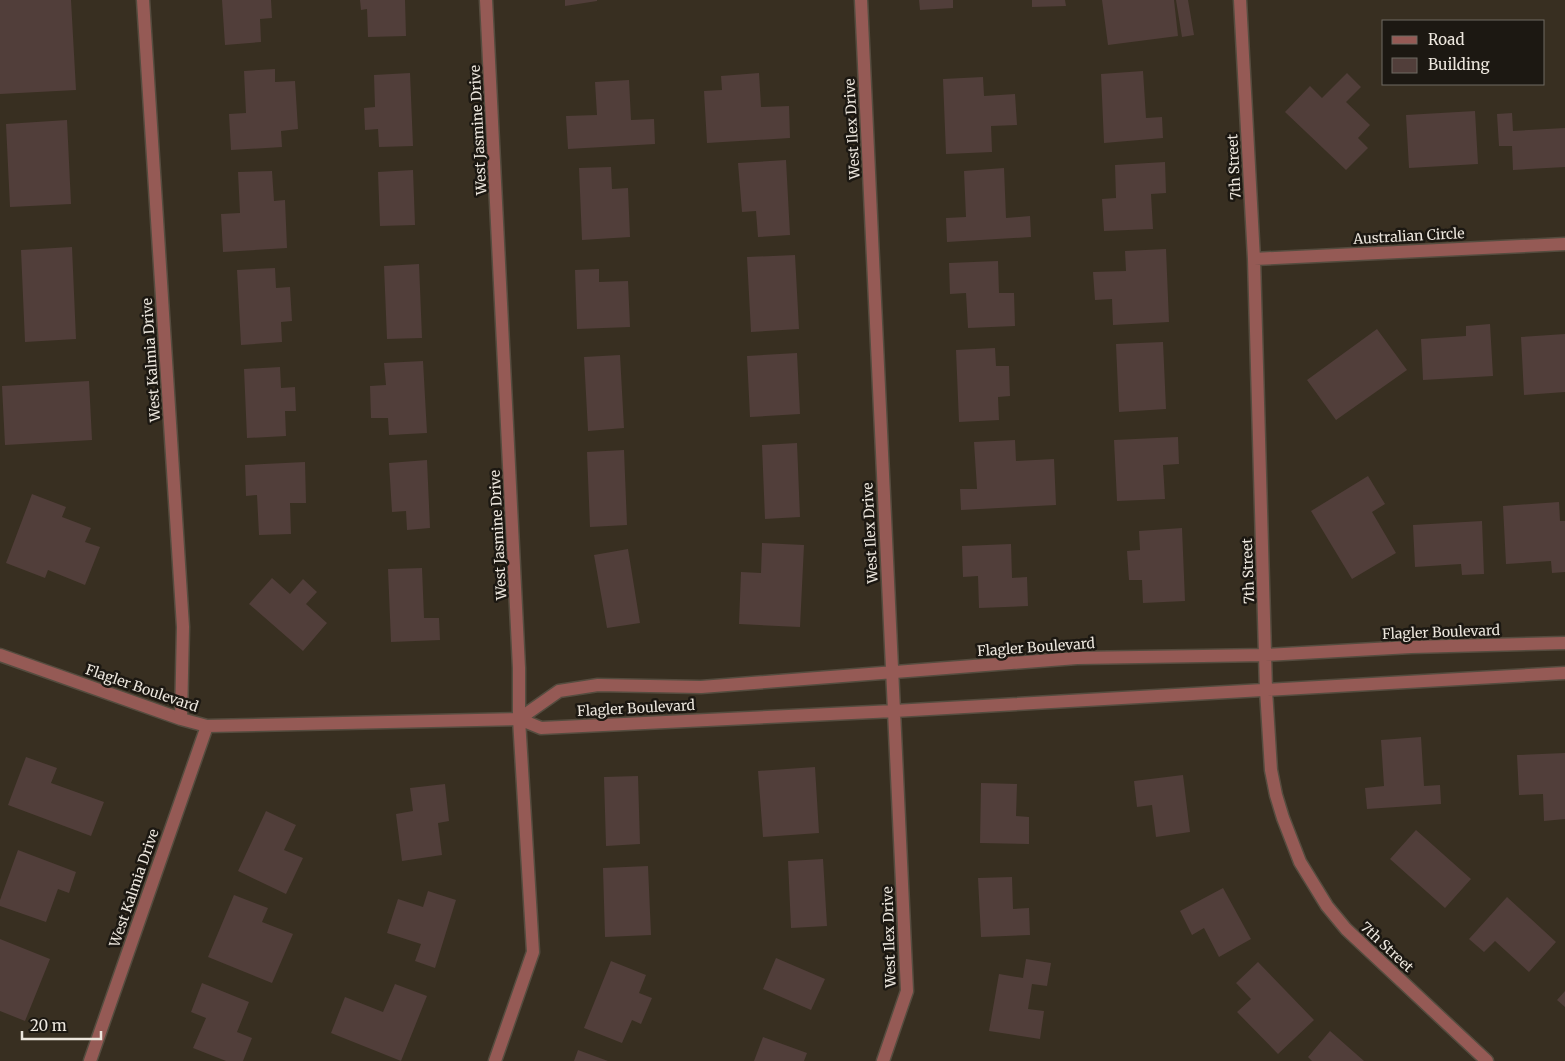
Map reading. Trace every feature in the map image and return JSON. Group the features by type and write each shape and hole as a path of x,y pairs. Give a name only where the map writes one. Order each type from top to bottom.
{"street":[{"name":"West Kalmia Drive","path":"143,0 183,627 181,719"},
{"name":"West Jasmine Drive","path":"486,0 519,668 519,719 533,952 495,1061"},
{"name":"West Ilex Drive","path":"861,0 907,991 883,1061"},
{"name":"7th Street","path":"1240,0 1254,259 1266,690 1271,770 1276,795 1292,843 1313,885 1327,906 1346,929 1487,1061"},
{"name":"Australian Circle","path":"1254,259 1565,244"},
{"name":"Flagler Boulevard","path":"519,719 559,691 598,685 701,687 1077,658 1265,655 1411,647 1565,643"},
{"name":"Flagler Boulevard","path":"0,655 181,719 207,726 519,719 541,728 894,711 1565,673"},
{"name":"West Kalmia Drive","path":"90,1061 207,726"}],"building":[{"path":"0,0 71,0 76,90 0,94"},
{"path":"222,0 271,0 272,18 260,19 261,42 225,45"},
{"path":"360,0 405,0 406,36 368,37 367,9 361,10"},
{"path":"565,0 597,0 597,1 565,6"},
{"path":"919,0 953,0 953,8 920,10"},
{"path":"1032,0 1065,0 1066,6 1032,7"},
{"path":"1102,0 1174,0 1178,36 1108,45"},
{"path":"1176,0 1188,0 1194,35 1182,37"},
{"path":"275,69 275,82 295,81 298,129 281,131 282,147 231,150 229,114 246,113 244,71"},
{"path":"1143,71 1146,118 1162,117 1163,138 1104,143 1101,74"},
{"path":"410,73 413,146 379,147 378,129 365,130 364,108 375,107 374,75"},
{"path":"759,73 761,107 789,106 790,138 707,143 704,91 722,90 721,76"},
{"path":"1347,73 1361,87 1346,102 1370,125 1358,138 1368,148 1346,170 1285,112 1310,86 1322,98"},
{"path":"983,77 984,96 1015,94 1017,125 991,126 992,152 946,154 943,79"},
{"path":"629,80 631,120 654,119 655,144 568,149 566,116 597,115 595,82"},
{"path":"1475,111 1478,164 1409,168 1406,115"},
{"path":"1512,113 1513,131 1565,128 1565,167 1513,170 1512,146 1499,146 1497,114"},
{"path":"67,120 71,204 10,207 6,124"},
{"path":"786,160 790,235 758,237 756,211 742,212 738,163"},
{"path":"1165,162 1166,193 1151,194 1153,229 1104,231 1102,199 1116,198 1115,165"},
{"path":"611,167 612,189 628,188 630,237 582,240 579,168"},
{"path":"1004,168 1006,218 1030,216 1031,237 947,242 946,218 966,217 964,171"},
{"path":"413,170 415,225 380,226 378,172"},
{"path":"272,171 274,201 285,200 287,248 223,252 221,214 240,213 238,172"},
{"path":"72,247 76,339 25,342 21,250"},
{"path":"1166,249 1169,322 1113,325 1112,299 1095,300 1093,272 1126,271 1125,251"},
{"path":"795,255 799,329 751,332 747,257"},
{"path":"998,261 999,293 1014,293 1015,326 968,328 966,293 950,294 949,263"},
{"path":"419,264 422,338 387,339 384,266"},
{"path":"275,268 276,288 290,287 292,321 281,322 282,342 241,345 237,270"},
{"path":"599,269 599,282 628,281 630,327 577,329 575,270"},
{"path":"1490,324 1493,376 1423,380 1421,339 1466,336 1466,326"},
{"path":"1377,329 1407,370 1336,420 1307,380"},
{"path":"1565,334 1565,392 1524,395 1521,337"},
{"path":"1163,342 1166,409 1119,412 1116,344"},
{"path":"995,348 996,366 1009,366 1010,396 998,397 999,420 959,422 956,350"},
{"path":"797,353 800,414 750,417 747,356"},
{"path":"620,355 624,428 588,431 584,357"},
{"path":"423,361 427,433 389,435 388,418 371,418 370,386 386,385 384,363"},
{"path":"280,367 281,388 295,387 296,411 285,411 286,436 247,438 244,369"},
{"path":"89,381 92,440 5,445 2,386"},
{"path":"1178,437 1179,464 1163,465 1165,499 1117,501 1114,440"},
{"path":"1015,440 1016,461 1054,459 1056,505 961,510 960,489 977,489 974,442"},
{"path":"797,443 800,517 765,519 762,445"},
{"path":"624,450 627,525 590,527 587,452"},
{"path":"427,460 430,528 407,530 406,511 392,512 389,463"},
{"path":"305,462 306,503 290,503 291,534 259,535 257,495 246,496 245,465"},
{"path":"1368,476 1385,504 1372,512 1396,553 1352,579 1311,511"},
{"path":"32,494 66,507 62,517 91,528 85,542 100,547 85,585 48,570 45,578 6,563"},
{"path":"1559,502 1560,521 1565,521 1565,572 1552,573 1551,561 1506,564 1503,506"},
{"path":"1482,521 1484,574 1462,575 1461,564 1415,567 1413,525"},
{"path":"1182,528 1185,601 1143,603 1142,580 1129,580 1127,551 1140,550 1139,531"},
{"path":"762,543 804,545 800,627 739,624 741,572 761,573"},
{"path":"1011,544 1012,578 1027,577 1028,606 979,608 978,576 963,577 962,546"},
{"path":"628,549 640,623 607,628 594,555"},
{"path":"422,568 424,618 439,618 440,640 391,642 388,569"},
{"path":"272,578 290,594 303,579 317,592 306,604 327,623 303,651 249,604"},
{"path":"1421,737 1424,786 1440,785 1441,804 1367,809 1365,788 1384,786 1381,740"},
{"path":"1565,753 1565,819 1544,821 1543,794 1519,795 1517,755"},
{"path":"26,757 57,768 51,783 104,802 91,836 8,805"},
{"path":"815,767 819,833 763,837 758,771"},
{"path":"1183,775 1190,832 1156,837 1152,805 1137,807 1134,781"},
{"path":"638,776 640,844 606,846 604,777"},
{"path":"981,783 1017,784 1016,816 1029,817 1029,844 980,843"},
{"path":"445,784 449,821 438,823 442,855 402,861 396,814 413,811 410,788"},
{"path":"266,811 296,825 284,850 303,858 286,894 238,871"},
{"path":"1416,830 1471,879 1445,908 1390,859"},
{"path":"18,850 76,872 69,893 58,889 46,922 0,906 0,900"},
{"path":"823,859 827,926 791,928 788,861"},
{"path":"648,866 651,935 605,937 603,868"},
{"path":"1012,877 1013,909 1029,908 1030,935 981,937 978,878"},
{"path":"1223,888 1251,939 1219,957 1204,928 1192,935 1180,911"},
{"path":"428,891 456,900 435,968 415,961 421,944 387,933 398,899 423,907"},
{"path":"234,895 268,908 262,922 293,934 272,983 208,957"},
{"path":"1507,897 1556,942 1529,972 1495,941 1484,952 1469,939"},
{"path":"0,939 50,959 25,1021 0,1011"},
{"path":"776,958 825,979 811,1010 763,989"},
{"path":"1026,959 1051,963 1047,986 1032,984 1028,1009 1044,1011 1040,1039 989,1031 999,974 1023,978"},
{"path":"611,961 646,975 639,993 652,998 641,1024 632,1020 622,1043 584,1028"},
{"path":"1258,962 1314,1020 1278,1054 1237,1012 1251,999 1236,983"},
{"path":"202,983 249,1002 237,1032 252,1038 243,1061 226,1061 193,1048 206,1018 191,1012"},
{"path":"395,984 427,996 401,1061 331,1033 345,997 383,1012"},
{"path":"1565,991 1565,1007 1557,1000"},
{"path":"1330,1031 1364,1061 1312,1061 1308,1057"},
{"path":"763,1037 807,1053 804,1061 754,1061"},
{"path":"578,1050 608,1061 574,1061"}]}
